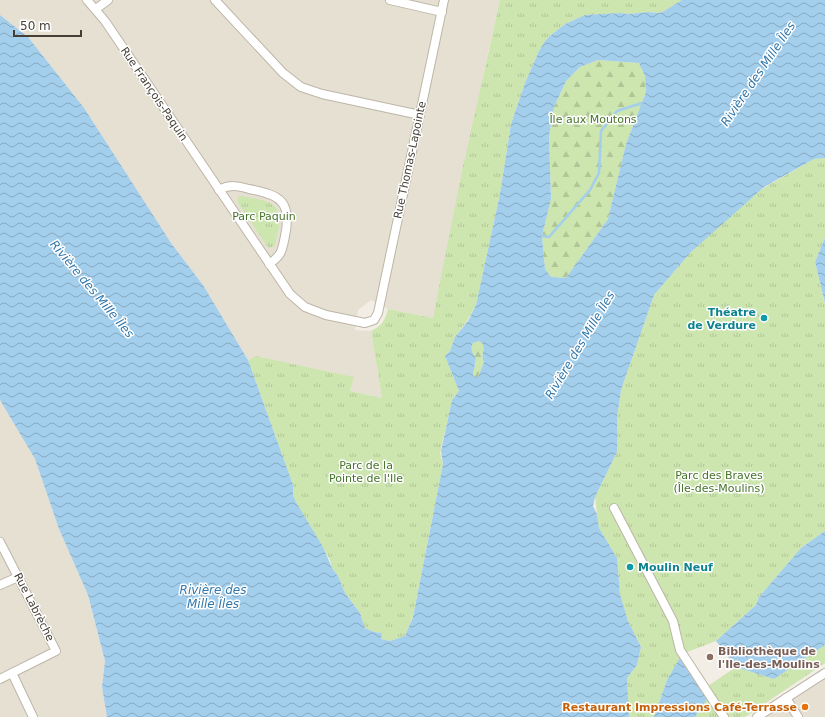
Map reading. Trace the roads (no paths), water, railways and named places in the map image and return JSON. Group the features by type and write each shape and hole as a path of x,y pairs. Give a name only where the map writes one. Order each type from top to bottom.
{"street":[{"name":"Rue François-Paquin","path":"87,0 96,9 290,294 305,307 326,315 365,323 374,320"},
{"path":"96,9 108,0"},
{"path":"215,0 283,73 301,87 322,94 420,115"},
{"path":"390,0 442,12"},
{"name":"Rue Thomas-Lapointe","path":"374,320 378,313 444,0"},
{"path":"219,190 232,186 263,191 274,195 284,205 288,219 283,249 279,256 269,264"},
{"path":"614,508 672,621 680,650 723,716"},
{"name":"Rue Labrèche","path":"0,542 56,651 12,673"},
{"path":"0,585 18,576"},
{"path":"0,679 12,673 33,717"},
{"path":"757,717 825,673"},
{"path":"786,698 798,717"}],"water":[{"name":"Rivière des Mille Îles","path":"682,0 825,0 825,158 814,159 764,187 691,252 654,295 621,390 617,418 617,452 595,497 593,506 597,514 599,528 617,558 620,594 628,621 641,647 637,665 627,678 629,717 107,717 102,687 105,661 88,595 59,529 35,459 0,400 0,15 28,37 84,108 171,243 203,285 248,360 293,485 293,495 296,502 323,547 345,593 360,613 365,628 374,632 382,633 381,639 390,641 405,636 413,617 443,464 441,451 452,400 459,391 445,356 450,351 455,337 468,321 476,305 500,194 511,124 525,83 545,41 565,24 585,15 648,12 659,13","holes":["598,60 639,63 645,76 646,92 626,144 608,219 566,278 551,277 545,269 542,236 551,199 549,136 554,107 566,81 580,67","479,341 483,345 484,362 478,377 475,377 473,375 476,358 472,347 473,343"]},
{"path":"825,238 825,303 815,262"},
{"path":"825,531 825,645 774,679 736,667 716,641 756,605 759,597 801,548"},
{"path":"682,654 710,695 695,717 654,717 667,680"}],"waterway":[{"path":"542,236 549,237 590,190 599,173 601,131 617,111 642,103"}],"place":[{"name":"Théatre de Verdure","path":"764,318"},
{"name":"Moulin Neuf","path":"630,567"},
{"name":"Bibliothèque de l'Ile-des-Moulins","path":"710,657"},
{"name":"Restaurant Impressions Café-Terrasse","path":"805,707"}],"park label":[{"name":"Île aux Moutons","path":"593,119"},
{"name":"Parc Paquin","path":"264,216"},
{"name":"Parc de la Pointe de l'Ile","path":"366,471"},
{"name":"Parc des Braves (Île-des-Moulins)","path":"719,481"}]}
